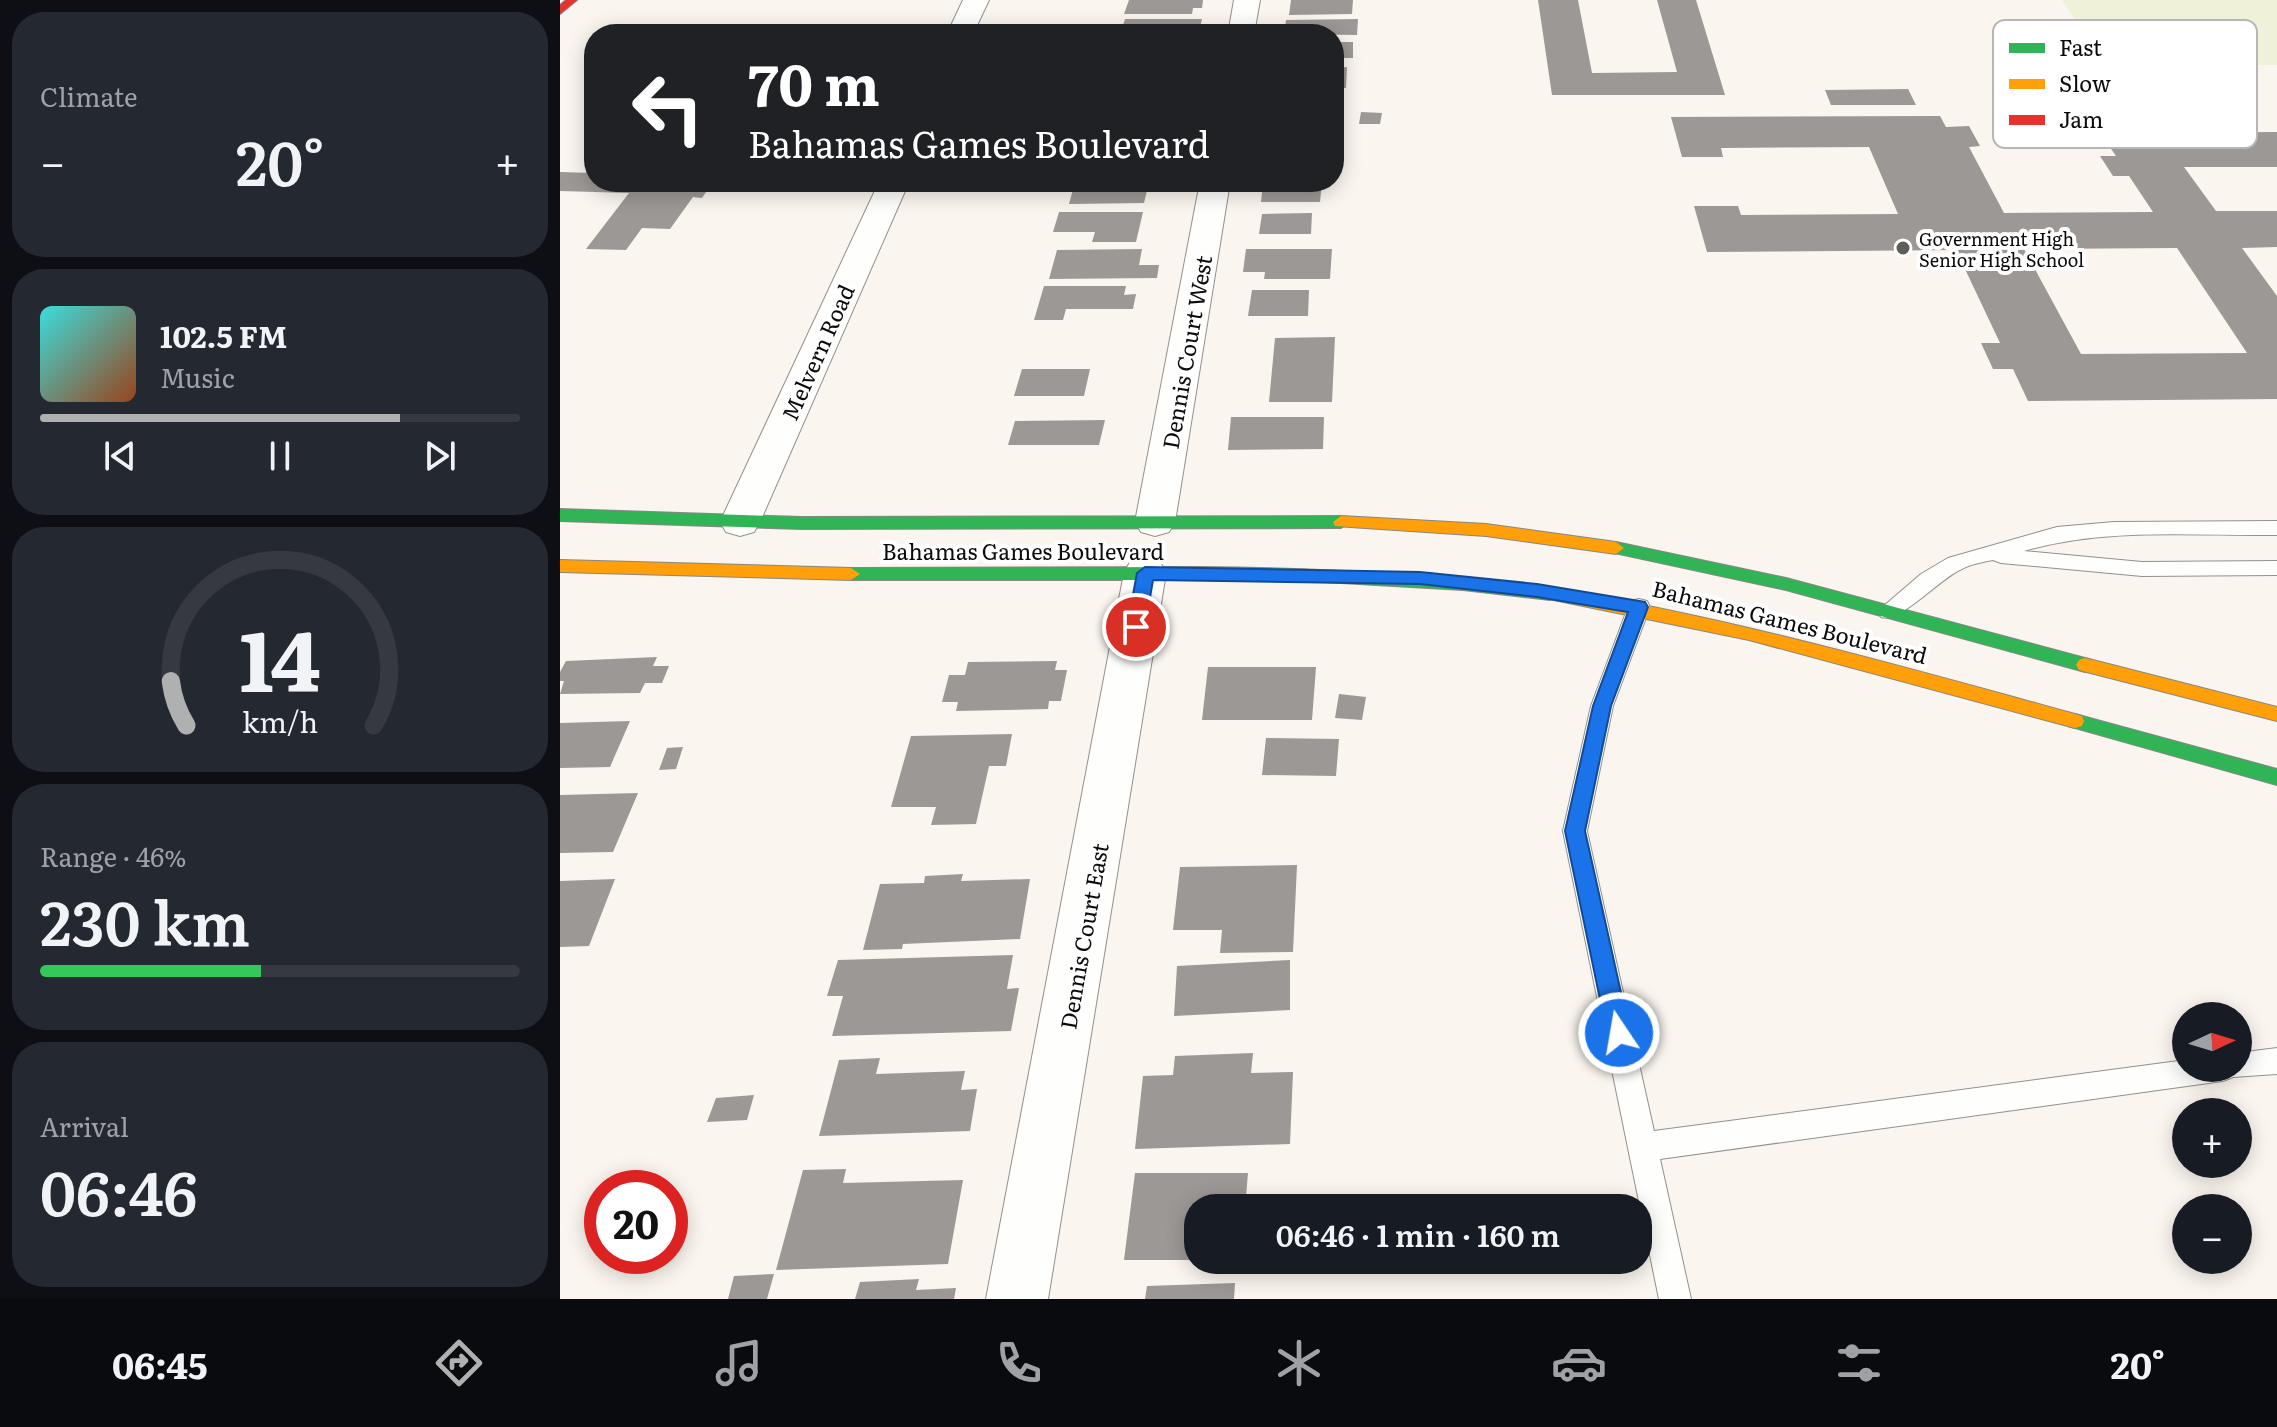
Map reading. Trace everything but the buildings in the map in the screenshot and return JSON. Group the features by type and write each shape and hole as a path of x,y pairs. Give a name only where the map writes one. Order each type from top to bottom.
{"main road":[{"path":"560,11 572,0"},
{"name":"Bahamas Games Boulevard","path":"560,515 740,522 1392,524 1517,533 1668,558 1889,611 2116,675 2277,714"},
{"name":"Bahamas Games Boulevard","path":"560,566 898,575 1145,573 1420,578 1537,590 1639,607 1773,637 2277,777"}],"street":[{"path":"965,24 976,0"},
{"path":"1243,24 1247,0"},
{"name":"Melvern Road","path":"740,522 889,192"},
{"name":"Dennis Court West","path":"1155,522 1213,192"},
{"name":"Dennis Court East","path":"1017,1299 1145,573"}],"lane":[{"path":"1889,611 1928,579 1955,563 1992,555 2057,534 2086,530 2277,528"},
{"path":"1992,555 2142,569 2277,568"},
{"path":"1639,607 1602,706 1575,831 1675,1299"},
{"path":"2252,1064 2277,1061"},
{"path":"1643,1147 2172,1075"}],"green space":[{"path":"2062,0 2277,0 2277,65 2257,65 2257,20 2076,20"}],"traffic: fast":[{"path":"560,515 802,523 1341,522"},
{"path":"1616,548 1786,584 2085,665"},
{"path":"851,574 1289,574 1463,583 1550,594"},
{"path":"2075,721 2277,777"}],"traffic: slow":[{"path":"1341,522 1486,530 1616,548"},
{"path":"560,566 851,574"},
{"path":"1550,594 1749,633 2075,721"},
{"path":"2085,665 2277,714"}],"traffic: jam":[{"path":"560,11 572,0"}],"place":[{"name":"Government High Senior High School","path":"1903,248"}],"route":[{"path":"1136,627 1145,573 1420,578 1537,590 1639,607 1602,706 1575,831 1619,1033"}]}
